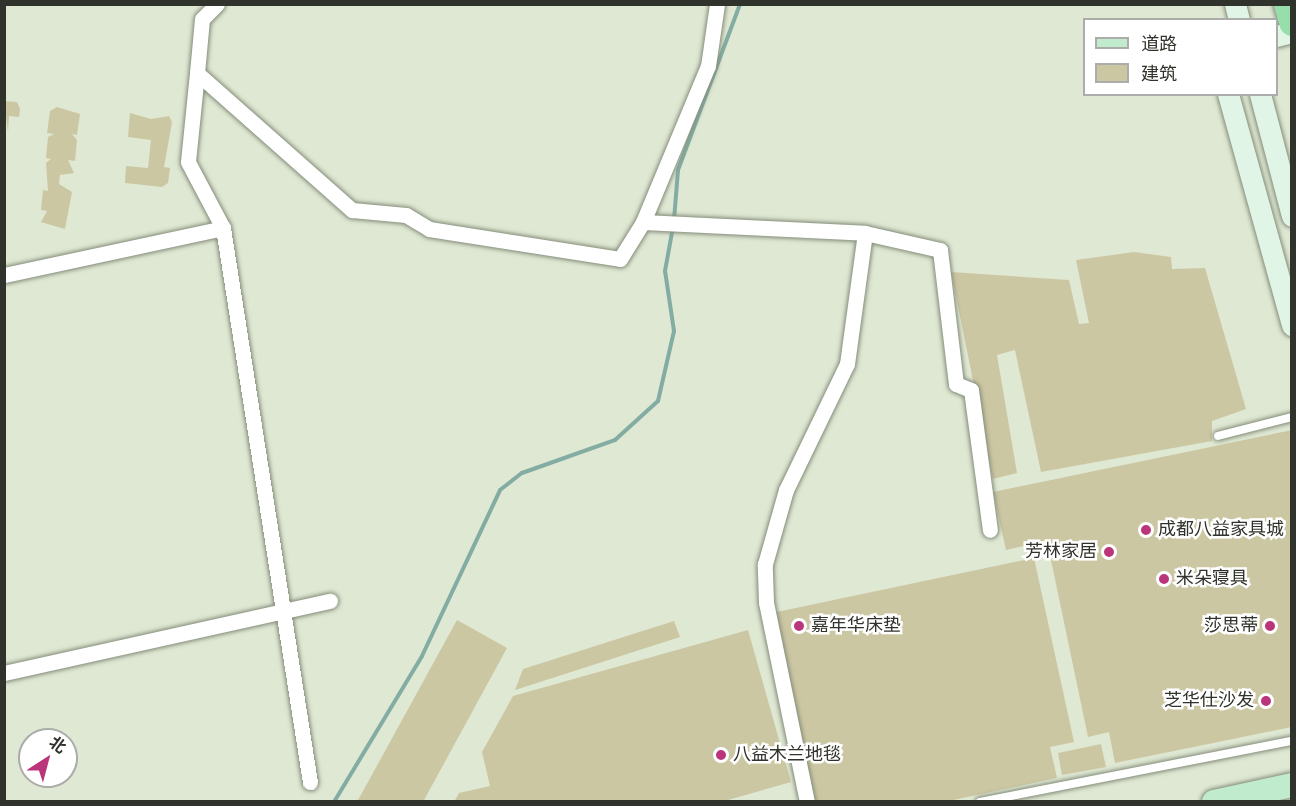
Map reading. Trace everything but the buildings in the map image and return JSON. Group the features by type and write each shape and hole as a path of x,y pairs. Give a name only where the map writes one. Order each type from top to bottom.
{"highway":[{"path":"1287,4 1292,22"}],"main road":[{"path":"1229,96 1292,325"},
{"path":"1261,96 1292,216"},
{"path":"1214,801 1292,785"}],"street":[{"path":"217,4 202,19 188,162 223,228 310,782"},
{"path":"197,73 352,210 406,215 429,229 620,259 643,222 708,66 717,4"},
{"path":"643,222 865,233 940,250 956,384 971,390 990,531"},
{"path":"4,275 223,228"},
{"path":"807,801 766,602 765,564 786,490 847,364 865,233"},
{"path":"4,673 330,601"}],"lane":[{"path":"1218,436 1292,417"},
{"path":"980,801 1292,741"}],"waterway":[{"path":"674,220 678,170 740,4"},
{"path":"334,802 422,656 500,490 522,473 615,440 658,401 674,331 665,271 673,227"}],"place":[{"name":"成都八益家具城","path":"1146,530"},
{"name":"芳林家居","path":"1109,552"},
{"name":"米朵寝具","path":"1164,579"},
{"name":"嘉年华床垫","path":"799,626"},
{"name":"莎思蒂","path":"1270,626"},
{"name":"芝华仕沙发","path":"1266,701"},
{"name":"八益木兰地毯","path":"721,755"}]}
